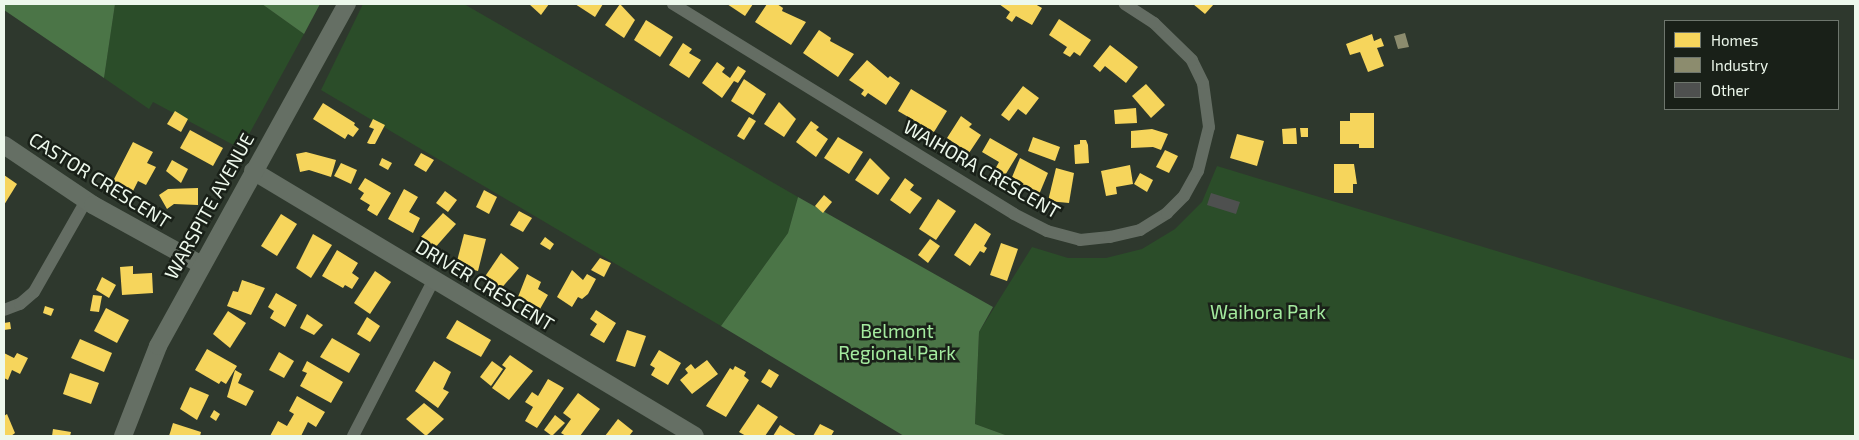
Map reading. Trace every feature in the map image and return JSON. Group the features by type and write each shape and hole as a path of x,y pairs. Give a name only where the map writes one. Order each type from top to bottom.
{"street":[{"name":"WARSPITE AVENUE","path":"123,436 158,346 200,264 346,4"},
{"name":"WAIHORA CRESCENT","path":"673,4 1014,214 1047,231 1080,240 1110,237 1140,230 1168,213 1184,196 1198,171 1209,127 1204,90 1192,60 1154,23 1125,4"},
{"name":"CASTOR CRESCENT","path":"4,145 86,201 200,264"},
{"name":"DRIVER CRESCENT","path":"253,171 695,436"},
{"path":"4,310 20,304 34,292 86,201"},
{"path":"354,436 434,279"}],"green space":[{"path":"4,4 115,4 104,78 4,10"},
{"path":"115,4 262,4 304,34 241,149 153,102 149,109 104,78"},
{"path":"262,4 320,4 304,34"},
{"path":"363,4 464,4 798,197 788,233 721,326 321,90"},
{"name":"Waihora Park","path":"1217,166 1855,360 1855,436 1008,436 975,424 979,332 1032,247 1068,258 1106,258 1142,249 1175,229 1202,202"},
{"name":"Belmont Regional Park","path":"798,197 993,307 979,332 975,424 1008,436 904,436 721,326 788,233"}],"building: Homes":[{"path":"529,4 549,4 541,15"},
{"path":"575,4 603,4 595,17"},
{"path":"620,4 635,20 624,38 605,25"},
{"path":"727,4 753,4 745,16"},
{"path":"767,4 777,4 783,8 782,11 806,22 791,45 755,22"},
{"path":"999,4 1035,4 1042,8 1032,25 1016,16 1012,22 1006,18 1010,12"},
{"path":"1193,4 1214,4 1205,14"},
{"path":"1059,19 1091,40 1080,56 1074,52 1070,57 1063,53 1067,47 1049,35"},
{"path":"646,20 673,37 660,57 634,40"},
{"path":"819,30 831,38 830,41 854,54 838,77 803,53"},
{"path":"1372,34 1374,41 1381,38 1384,46 1377,48 1384,66 1368,72 1360,52 1350,55 1346,44"},
{"path":"683,43 692,49 689,53 701,60 689,78 669,65"},
{"path":"1110,45 1138,67 1126,83 1105,66 1100,72 1093,66"},
{"path":"867,60 888,78 890,76 900,83 886,105 868,93 865,97 861,94 864,90 849,80"},
{"path":"717,62 725,68 722,72 730,78 738,66 746,71 738,83 734,81 722,98 702,83"},
{"path":"744,79 766,94 753,115 731,101"},
{"path":"1146,84 1165,105 1151,118 1132,96"},
{"path":"1023,86 1039,98 1026,115 1018,109 1009,121 1001,115"},
{"path":"911,89 947,111 934,132 898,111"},
{"path":"779,102 796,119 784,137 764,124"},
{"path":"323,103 355,123 354,125 359,129 353,137 348,134 345,139 313,119"},
{"path":"1136,108 1137,123 1115,124 1114,110"},
{"path":"175,111 188,119 181,132 167,124"},
{"path":"1350,113 1374,113 1374,148 1359,148 1359,144 1340,144 1340,121 1350,121"},
{"path":"961,116 972,124 969,127 981,135 969,153 947,138"},
{"path":"749,117 756,121 744,140 737,136"},
{"path":"373,119 385,125 375,144 370,144 367,143 374,129 369,127"},
{"path":"811,121 819,127 816,130 828,139 816,157 796,142"},
{"path":"1296,128 1297,144 1283,144 1282,129"},
{"path":"1300,128 1308,128 1308,137 1301,137"},
{"path":"1152,129 1168,134 1161,150 1153,147 1131,148 1131,131"},
{"path":"190,130 223,148 213,166 180,148"},
{"path":"1237,134 1264,141 1257,166 1230,158"},
{"path":"838,137 863,152 849,174 824,158"},
{"path":"1033,137 1060,147 1055,161 1028,151"},
{"path":"990,138 1018,154 1004,177 994,171 999,162 982,152"},
{"path":"1080,140 1086,140 1088,145 1089,163 1075,164 1074,145 1080,144"},
{"path":"133,142 153,152 147,163 156,167 146,185 138,181 132,193 112,183"},
{"path":"1165,150 1178,156 1169,173 1156,167"},
{"path":"306,152 336,160 331,177 309,170 300,172 296,154"},
{"path":"421,153 434,160 426,172 414,165"},
{"path":"382,158 392,163 388,170 379,165"},
{"path":"870,158 890,178 878,195 855,180"},
{"path":"1020,158 1048,173 1038,197 1010,182"},
{"path":"172,160 188,169 181,183 166,171"},
{"path":"341,163 357,170 351,184 334,176"},
{"path":"1334,164 1354,164 1357,184 1353,184 1353,193 1334,193"},
{"path":"1130,165 1133,184 1116,187 1117,194 1106,196 1101,171"},
{"path":"1056,168 1074,173 1069,203 1048,201"},
{"path":"1140,173 1153,180 1147,192 1134,184"},
{"path":"4,175 17,184 4,205"},
{"path":"365,178 391,193 377,216 367,210 370,205 360,199 364,193 358,189"},
{"path":"905,178 914,185 910,190 922,198 910,214 890,200"},
{"path":"198,188 198,205 174,204 167,209 159,195 168,189"},
{"path":"404,189 418,197 409,212 420,218 413,233 388,219"},
{"path":"484,190 497,197 489,214 476,207"},
{"path":"445,191 457,200 448,212 436,203"},
{"path":"824,195 832,202 823,213 815,206"},
{"path":"938,199 956,211 936,240 919,229"},
{"path":"519,211 532,218 523,232 510,225"},
{"path":"443,213 456,224 433,250 420,238"},
{"path":"281,214 297,224 277,256 261,246"},
{"path":"975,223 991,234 984,246 987,248 984,253 980,251 970,266 954,255"},
{"path":"313,234 332,245 311,278 296,268"},
{"path":"464,234 486,239 478,271 456,265"},
{"path":"545,237 554,244 550,250 540,244"},
{"path":"930,239 940,246 928,263 918,255"},
{"path":"1001,243 1018,249 1007,281 990,275"},
{"path":"337,250 358,263 352,273 359,278 352,289 345,285 343,288 322,276"},
{"path":"501,253 519,268 499,291 484,278"},
{"path":"600,258 611,263 604,277 591,270"},
{"path":"133,266 133,274 152,273 153,293 122,295 120,267"},
{"path":"572,270 583,280 587,274 596,279 588,294 582,299 578,297 572,307 557,297"},
{"path":"375,271 391,282 370,314 354,303"},
{"path":"527,274 541,282 538,289 548,295 540,309 518,297"},
{"path":"102,277 116,285 109,298 96,290"},
{"path":"242,280 265,288 251,315 227,306 233,291 238,292"},
{"path":"276,293 297,305 285,327 270,318 274,311 268,307"},
{"path":"93,295 102,296 99,312 90,311"},
{"path":"45,306 54,309 51,316 43,313"},
{"path":"106,308 129,320 117,343 94,331"},
{"path":"596,310 616,323 604,343 590,335 597,324 590,319"},
{"path":"228,311 246,323 230,348 213,334"},
{"path":"307,314 323,325 314,335 300,328"},
{"path":"367,317 380,326 370,342 357,334"},
{"path":"457,320 491,340 481,357 446,338"},
{"path":"10,322 11,329 4,330 4,323"},
{"path":"627,330 646,336 635,367 616,361"},
{"path":"332,338 360,354 349,373 320,357"},
{"path":"80,339 112,353 104,372 71,358"},
{"path":"207,349 237,366 226,384 221,381 219,384 195,370"},
{"path":"659,350 681,363 668,385 651,375 655,368 650,365"},
{"path":"279,352 294,361 284,378 269,370"},
{"path":"4,353 14,358 17,353 28,358 20,374 12,370 8,380 4,378"},
{"path":"510,355 533,371 509,400 492,388 506,368 502,365"},
{"path":"707,360 718,374 692,394 680,380 688,373 685,369 691,364 695,369"},
{"path":"307,361 343,382 331,403 300,386 307,373 302,371"},
{"path":"434,361 451,372 443,389 449,392 438,408 415,391"},
{"path":"492,361 503,369 491,386 480,377"},
{"path":"735,366 746,372 744,376 749,380 726,417 706,406 730,368 733,370"},
{"path":"769,369 779,375 771,388 761,382"},
{"path":"235,370 242,374 238,383 254,391 246,406 227,397"},
{"path":"70,373 99,383 91,404 63,394"},
{"path":"548,379 564,388 537,428 525,421 533,407 525,402 532,392 538,396"},
{"path":"190,387 209,395 197,420 180,409"},
{"path":"578,393 600,409 580,436 566,436 561,433 571,419 563,413"},
{"path":"297,396 325,412 316,427 308,422 301,436 270,436 278,421 287,426 294,414 289,411"},
{"path":"424,403 444,419 426,436 406,419"},
{"path":"758,404 778,417 765,436 746,436 739,432"},
{"path":"214,410 220,414 216,421 210,417"},
{"path":"7,414 15,433 11,436 4,436 4,416"},
{"path":"555,415 565,423 552,436 544,430"},
{"path":"618,419 633,431 629,436 605,436"},
{"path":"173,423 201,432 200,436 169,436"},
{"path":"820,424 834,431 831,436 813,436"},
{"path":"780,425 797,436 773,436"},
{"path":"53,429 71,432 70,436 52,436"}],"building: Industry":[{"path":"1405,33 1409,47 1398,49 1394,36"}],"building: Other":[{"path":"1211,193 1240,202 1236,214 1207,205"}]}
